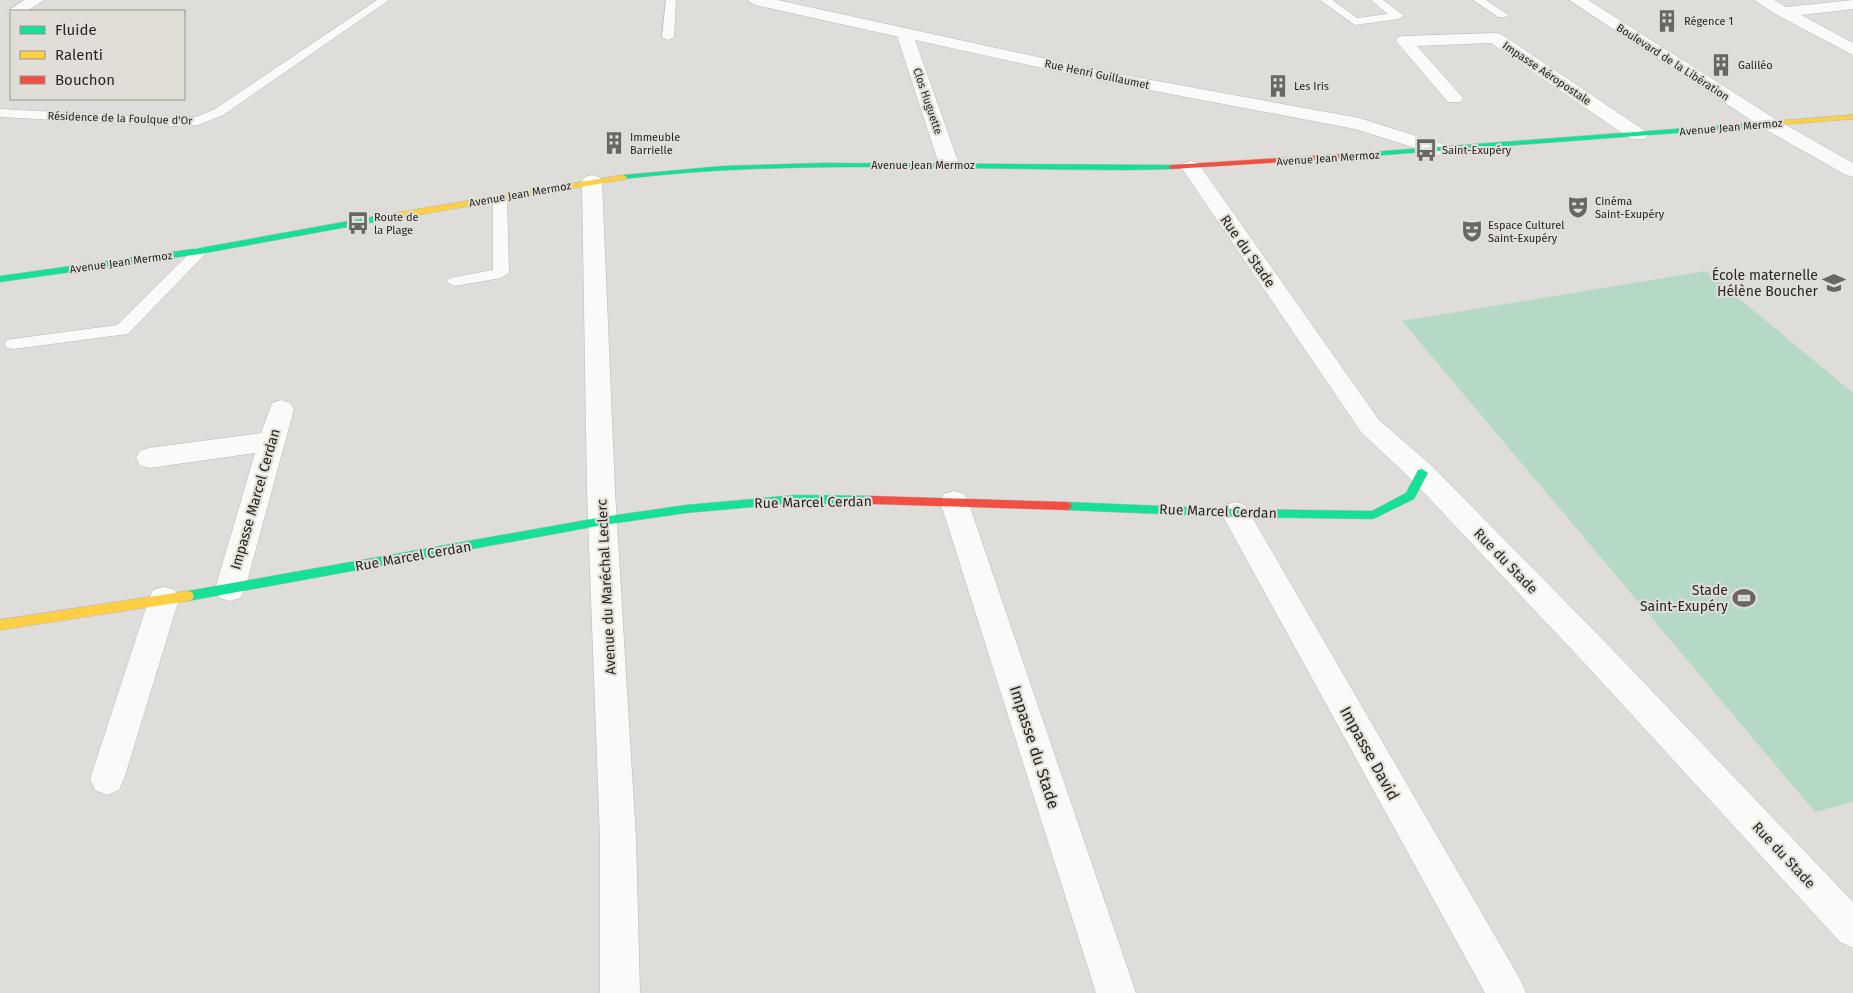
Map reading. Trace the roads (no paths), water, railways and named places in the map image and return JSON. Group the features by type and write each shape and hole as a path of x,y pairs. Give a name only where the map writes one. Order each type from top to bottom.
{"street":[{"path":"18,10 36,0"},
{"name":"Rue Henri Guillaumet","path":"755,0 1097,75 1359,124 1438,149"},
{"name":"Boulevard de la Libération","path":"1577,0 1770,124 1853,171"},
{"path":"1762,0 1849,46"},
{"path":"1784,12 1853,4"},
{"name":"Impasse Aéropostale","path":"1454,98 1404,41 1495,38 1638,135"},
{"name":"Clos Huguette","path":"906,39 950,164"},
{"name":"Avenue Jean Mermoz","path":"0,279 200,251 592,181 656,172 776,166 950,164 1191,168 1638,135 1853,116"},
{"name":"Rue du Stade","path":"1191,168 1370,426 1422,473 1600,658 1853,929"},
{"name":"Avenue du Maréchal Leclerc","path":"592,181 603,521 618,839 620,993"},
{"name":"Impasse Marcel Cerdan","path":"230,589 280,409"},
{"path":"150,458 271,441"},
{"name":"Rue Marcel Cerdan","path":"0,624 230,589 603,521 686,508 796,499 954,501 1235,513 1373,515 1410,496 1422,473"},
{"name":"Impasse du Stade","path":"954,501 1116,993"},
{"name":"Impasse David","path":"1235,513 1506,993"},
{"path":"107,779 164,600"}],"lane":[{"name":"Résidence de la Foulque d'Or","path":"0,113 172,122 198,121 219,112 384,0"},
{"path":"668,37 671,0"},
{"path":"1325,0 1355,22 1398,16 1376,0"},
{"path":"1478,0 1502,15"},
{"path":"455,281 501,273 500,198"},
{"path":"13,344 122,330 200,251"}],"place":[{"name":"Régence 1","path":"1667,21"},
{"name":"Galiléo","path":"1721,65"},
{"name":"Les Iris","path":"1278,86"},
{"name":"Immeuble Barrielle","path":"614,143"},
{"name":"Saint-Exupéry","path":"1426,150"},
{"name":"Cinéma Saint-Exupéry","path":"1578,207"},
{"name":"Route de la Plage","path":"358,223"},
{"name":"Espace Culturel Saint-Exupéry","path":"1472,231"},
{"name":"École maternelle Hélène Boucher","path":"1834,283"},
{"name":"Stade Saint-Exupéry","path":"1744,598"}]}
